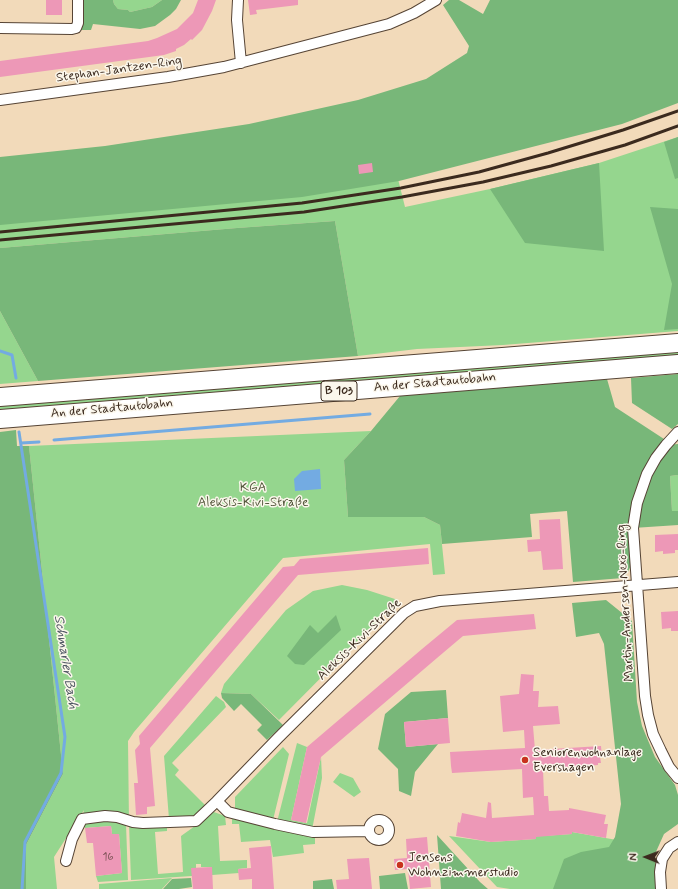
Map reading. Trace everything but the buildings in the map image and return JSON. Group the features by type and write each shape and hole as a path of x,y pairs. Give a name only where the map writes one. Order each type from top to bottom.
{"highway":[{"name":"An der Stadtautobahn","path":"0,397 678,343"},
{"name":"An der Stadtautobahn","path":"0,418 678,364"}],"street":[{"path":"0,28 76,28 78,23 78,0"},
{"path":"238,0 241,63"},
{"name":"Stephan-Jantzen-Ring","path":"0,100 194,73 241,63 389,24 414,13 436,0"},
{"name":"Martin-Andersen-Nexö-Ring","path":"678,432 656,458 647,474 637,502 634,528 645,696 653,734 660,752 678,778"},
{"name":"Aleksis-Kivi-Straße","path":"66,861 72,839 82,819 104,816 117,817 133,822 143,823 196,821 404,613 415,606 440,601 678,582"},
{"path":"217,801 228,812 306,830 318,832 369,831"},
{"path":"661,889 660,872 662,859 669,848 678,842"}],"green space":[{"path":"79,0 113,0 118,9 128,10 130,12 152,7 162,0 181,0 176,9 170,15 155,26 140,29 93,24 91,30 79,30"},
{"path":"113,0 162,0 152,7 130,12 128,10 118,9"},
{"path":"449,0 459,0 483,14 490,0 678,0 678,103 622,124 399,181 302,197 0,225 0,157 105,146 249,124 358,100 426,79 467,53 469,46 443,5"},
{"path":"678,137 678,331 503,345 417,349 358,356 335,221 0,248 0,165 391,151 405,207 490,189 599,163"},
{"path":"678,137 678,178 675,179 664,142"},
{"path":"599,163 604,251 525,243 490,189"},
{"path":"650,207 678,209 678,329 664,330 672,284"},
{"path":"335,221 358,356 38,381 0,311 0,248"},
{"path":"0,311 38,381 0,384"},
{"path":"678,351 678,357 0,411 0,405"},
{"path":"678,374 678,424 672,429 632,403 631,378"},
{"path":"607,379 615,407 664,439 645,471 631,565 623,578 573,582 567,511 530,514 532,537 442,544 440,525 424,517 348,517 344,460 371,431 400,396"},
{"path":"16,430 17,446 29,446 63,774 26,845 26,889 0,889 0,432"},
{"name":"KGA Aleksis-Kivi-Straße","path":"371,431 344,460 348,517 424,517 440,525 445,574 433,575 430,544 283,558 134,732 128,741 129,824 128,820 82,819 84,810 54,857 57,889 26,889 26,845 63,774 29,446"},
{"path":"678,444 678,475 670,476 672,511 678,511 678,525 633,528 637,503 666,445"},
{"path":"678,475 678,511 672,511 670,476"},
{"path":"342,585 367,590 398,600 279,720 251,694 221,693 224,684 286,610 313,591"},
{"path":"606,600 632,621 637,702 642,726 655,757 675,785 678,795 678,824 664,834 655,854 656,889 553,889 564,859 581,852 609,847 615,837 621,804 604,644 599,633 576,637 572,603"},
{"path":"336,615 341,630 304,665 295,664 287,656 310,625 318,633"},
{"path":"446,690 448,718 404,722 406,747 438,744 415,772 411,796 399,791 398,769 378,749 385,714 411,692"},
{"path":"221,693 251,694 283,725 267,740 257,730 262,725 241,704 234,711 222,698"},
{"path":"216,696 224,702 226,707 172,763 179,770 175,775 207,807 197,816 169,819 164,756"},
{"path":"297,743 307,747 291,820 307,823 321,757 322,778 312,830 277,822"},
{"path":"283,747 289,754 273,820 235,810 235,797"},
{"path":"340,773 353,778 361,792 354,797 333,782"},
{"path":"211,811 225,816 226,825 218,826 220,861 247,860 247,868 238,869 239,873 212,875 212,867 201,867 201,864 196,864 196,868 192,876 131,880 129,824 167,827 167,831 155,832 158,874 183,872 181,836 195,826"},
{"path":"232,818 315,838 315,844 303,845 304,853 273,857 270,840 241,842 239,824 232,824"},
{"path":"105,819 126,824 128,880 98,882 96,876 122,873 119,834 112,834 111,826 85,828 84,821"},
{"path":"572,832 628,842 616,889 510,889 497,887 449,836 491,842 536,839 536,835 572,834"},
{"path":"437,835 480,882 488,889 441,889"},
{"path":"405,873 408,889 380,889 379,876"},
{"path":"172,878 162,889 99,889 99,884"},
{"path":"191,878 192,887 163,889 172,879"},
{"path":"332,879 334,889 313,889 313,881"}],"water":[{"path":"320,469 321,489 295,491 294,479 302,471"}],"waterway":[{"name":"Schmarler Bach","path":"0,351 12,355 16,378"},
{"path":"54,440 370,414"},
{"name":"Schmarler Bach","path":"19,432 65,737 61,773 25,842 22,889"},
{"path":"21,443 39,442"}],"railway":[{"path":"0,232 302,203 401,188 479,172 548,153 678,111"},
{"path":"0,240 304,212 402,197 483,182 551,166 625,145 678,126"}],"place":[{"name":"Seniorenwohnanlage Evershagen","path":"525,760"},
{"name":"Jensens Wohnzimmerstudio","path":"400,865"}]}
